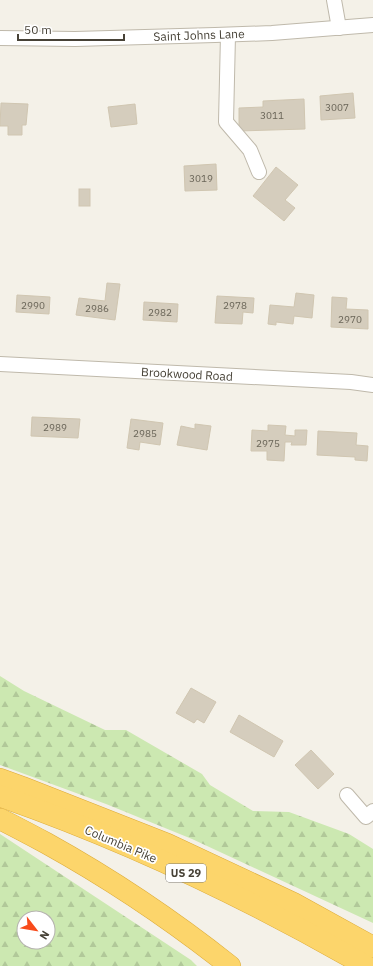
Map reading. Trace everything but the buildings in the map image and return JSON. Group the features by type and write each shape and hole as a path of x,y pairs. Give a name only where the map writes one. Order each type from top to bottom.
{"highway":[{"path":"0,779 167,844 293,903 373,947"},
{"name":"Columbia Pike","path":"0,796 158,860 282,920 366,966"},
{"path":"0,819 74,859 136,897 196,939 230,966"}],"street":[{"path":"334,0 339,28"},
{"name":"Saint Johns Lane","path":"0,38 69,39 228,35 373,25"},
{"path":"228,35 226,122 250,150 259,172"},
{"name":"Brookwood Road","path":"0,364 373,384"},
{"path":"347,794 366,817 373,811"}],"green space":[{"path":"0,676 24,691 105,730 126,730 202,774 210,785 253,811 289,812 349,834 373,849 373,923 192,839 106,804 0,765"},
{"path":"0,834 191,960 197,966 0,966"}]}
